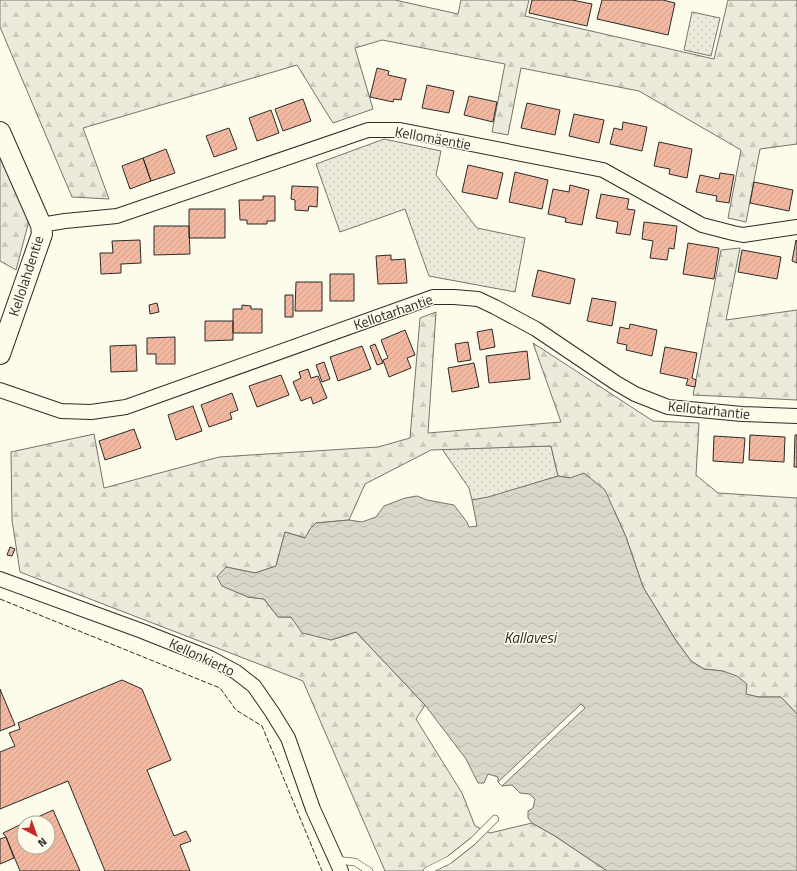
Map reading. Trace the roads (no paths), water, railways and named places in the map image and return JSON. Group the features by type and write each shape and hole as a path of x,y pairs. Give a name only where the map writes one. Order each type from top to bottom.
{"street":[{"name":"Kellomäentie","path":"41,225 117,216 368,130 400,130 603,170 702,225 733,233 743,235 797,227"},
{"name":"Kellolahdentie","path":"0,132 41,225 42,234 0,354"},
{"name":"Kellotarhantie","path":"0,390 61,411 91,412 126,407 433,297 454,297 478,299 495,307 536,329 616,383 635,394 668,407 742,414 797,416"},
{"name":"Kellonkierto","path":"0,579 142,631 210,658 236,672 254,686 288,738 313,809 339,865"}],"lane":[{"path":"427,871 449,860 472,842 495,819"},
{"path":"339,865 355,862 369,871"}],"water":[{"name":"Kallavesi","path":"584,473 605,490 626,537 643,587 675,639 691,661 704,669 723,671 737,676 747,684 746,694 758,697 781,697 797,714 797,871 607,871 555,836 532,823 528,818 528,811 533,808 535,799 529,794 520,793 512,785 502,786 498,782 498,777 488,774 484,783 478,783 466,759 425,705 356,632 331,640 302,633 291,617 278,617 264,599 248,597 222,586 217,577 226,567 255,573 276,566 285,532 305,538 310,529 316,523 349,520 362,522 376,517 384,506 405,498 417,496 427,500 454,505 469,527 477,526 472,500 488,497 558,476 570,478"}]}
